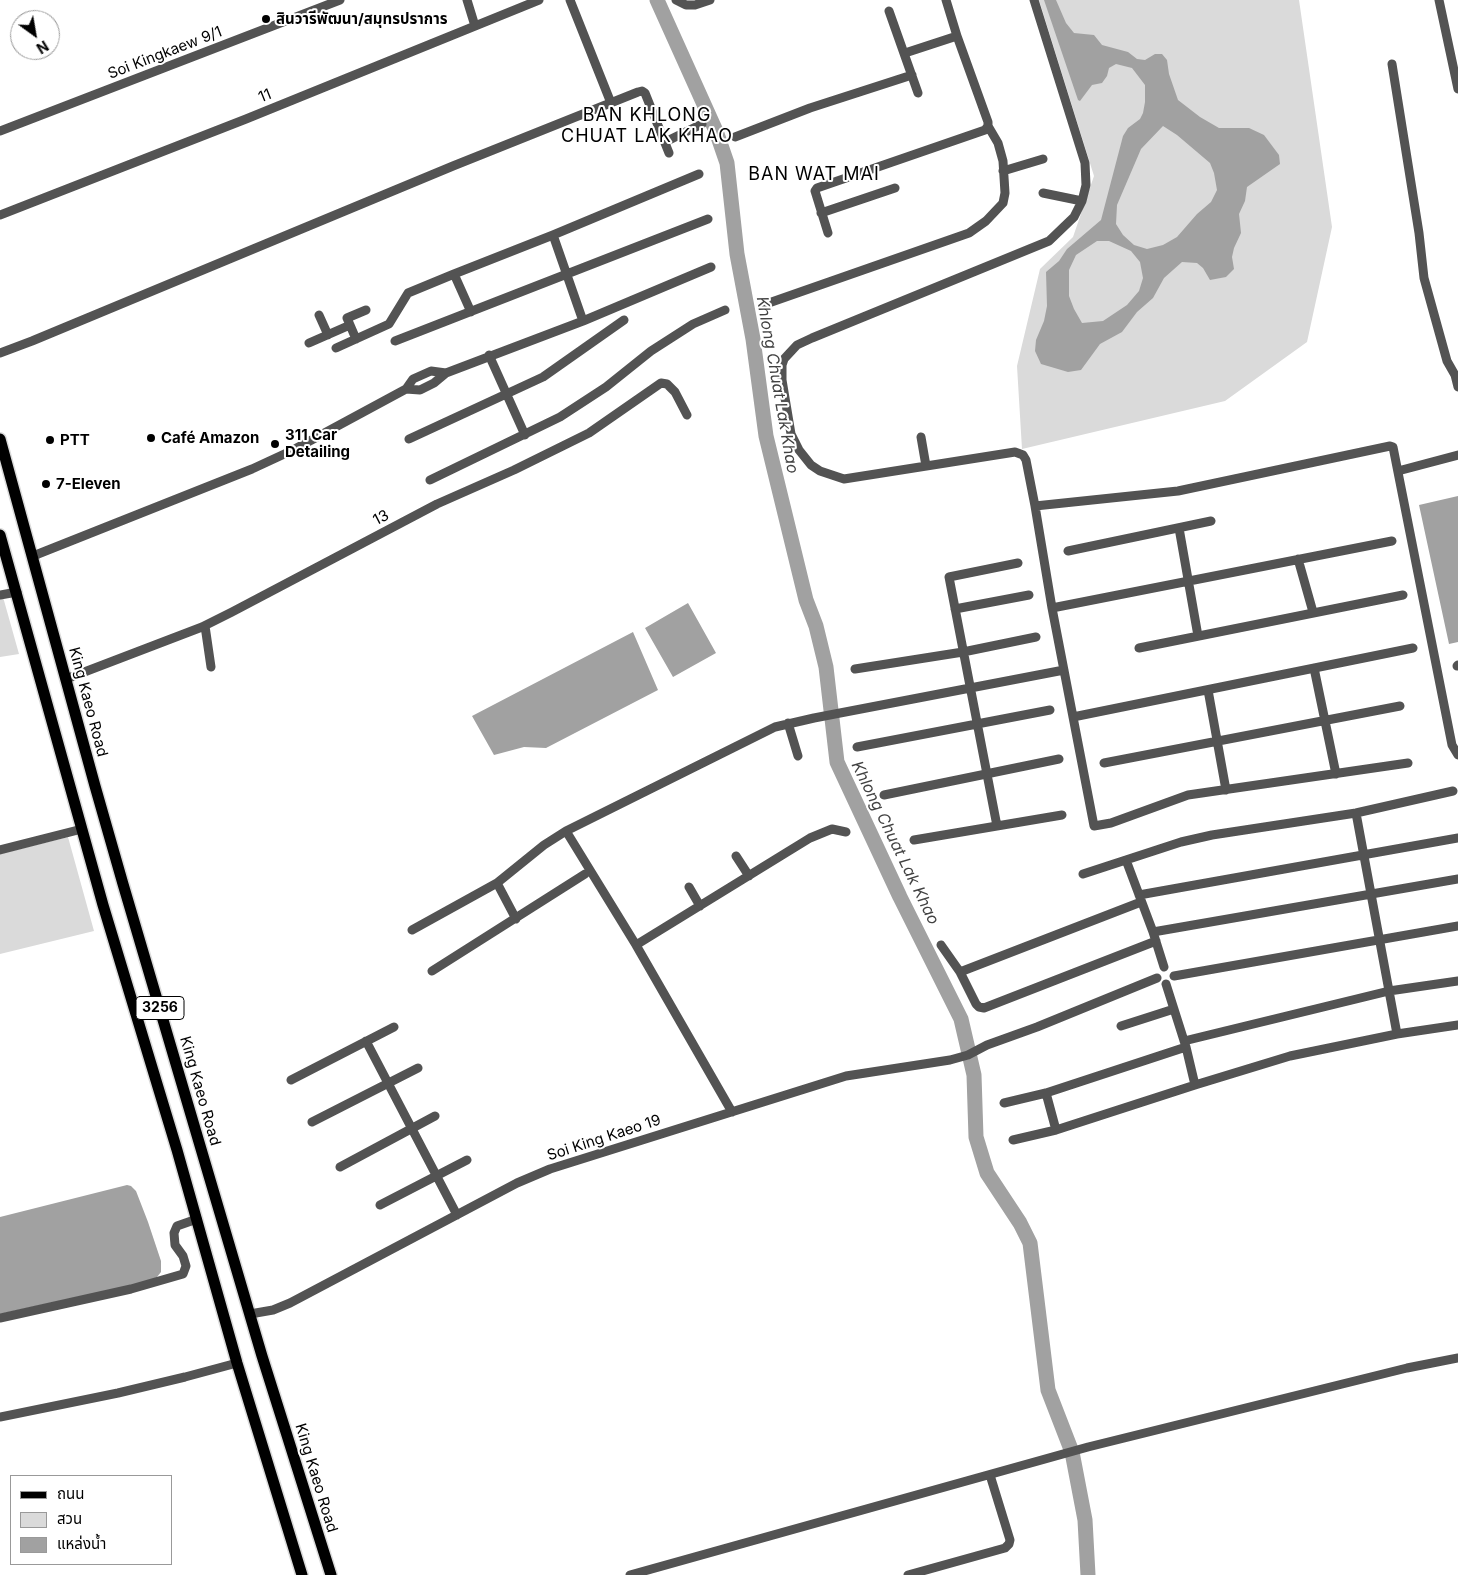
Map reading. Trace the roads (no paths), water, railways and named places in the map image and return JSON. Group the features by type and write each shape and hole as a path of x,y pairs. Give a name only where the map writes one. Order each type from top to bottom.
{"main road":[{"name":"King Kaeo Road","path":"0,439 97,795 250,1314 330,1575"},
{"name":"3256","path":"0,535 4,561 17,592 103,905 178,1150 237,1363 302,1575"}],"street":[{"name":"Soi Kingkaew 9/1","path":"0,131 340,0"},
{"path":"467,0 475,26"},
{"name":"11","path":"0,215 228,126 539,0"},
{"path":"570,0 611,103"},
{"path":"676,0 686,5 695,5 710,0"},
{"path":"763,305 969,233 986,221 1003,203 1005,193 1004,171 998,144 988,126 946,0"},
{"path":"1034,0 1085,163 1086,185 1082,202 1074,217 1049,241 797,345 784,359 781,373 791,434 799,450 811,465 820,471 844,479 1015,452 1023,455 1026,460 1035,506 1052,608 1094,826 1111,823 1188,795 1408,763"},
{"path":"1439,0 1458,89"},
{"path":"889,12 918,93"},
{"path":"905,54 957,36"},
{"path":"1392,64 1419,233 1424,278 1447,361 1455,375 1458,387"},
{"path":"735,137 810,108 912,75"},
{"path":"0,352 32,341 453,166 638,92 642,91 645,93 669,153"},
{"path":"665,142 702,124"},
{"path":"828,233 820,213 815,191 817,188 985,130 988,126"},
{"path":"1004,171 1042,159"},
{"path":"336,348 389,324 408,293 699,174"},
{"path":"820,213 895,188"},
{"path":"1043,193 1082,202"},
{"path":"395,341 708,219"},
{"path":"553,235 583,320"},
{"path":"406,389 420,390 434,383 446,373 489,355 583,320 712,268"},
{"path":"454,274 471,312"},
{"path":"356,339 347,318 366,310"},
{"path":"430,480 525,435 576,408 651,351 693,324 724,310"},
{"path":"319,315 328,335"},
{"path":"409,439 506,396 543,377 624,320"},
{"path":"309,343 350,325"},
{"path":"489,355 525,435"},
{"path":"33,556 252,469 293,450 406,389 413,379 431,371 446,373"},
{"name":"13","path":"66,679 205,626 437,504 514,470 589,433 661,383 667,384 675,392 687,415"},
{"path":"921,437 926,466"},
{"path":"1035,506 1178,491 1390,446 1394,450 1452,745 1458,755"},
{"path":"1398,471 1458,455"},
{"path":"1068,551 1211,521"},
{"path":"1179,528 1198,636"},
{"path":"1052,608 1392,541"},
{"path":"1298,560 1313,612"},
{"path":"997,826 949,578 1018,563"},
{"path":"0,595 17,592"},
{"path":"955,608 1028,595"},
{"path":"1139,648 1403,595"},
{"path":"205,626 211,667"},
{"path":"855,669 963,652 1036,637"},
{"path":"1073,717 1413,648"},
{"path":"1314,668 1336,774"},
{"path":"412,930 497,883 544,845 566,832 763,732 788,723 1064,670"},
{"path":"1208,690 1226,790"},
{"path":"1104,762 1400,706"},
{"path":"857,747 1050,710"},
{"path":"788,723 798,756"},
{"path":"884,796 1059,759"},
{"path":"1084,874 1181,842 1212,835 1356,813 1453,791"},
{"path":"1356,813 1397,1034"},
{"path":"914,840 1062,815"},
{"path":"0,850 82,829"},
{"path":"636,945 810,838 832,829 846,832"},
{"path":"566,832 636,945 732,1112"},
{"path":"960,972 1140,898 1364,854 1458,838"},
{"path":"736,856 749,876"},
{"path":"1126,860 1164,967"},
{"path":"432,971 585,874"},
{"path":"941,945 960,972 976,1004 984,1008 1154,936 1458,880"},
{"path":"497,883 516,919"},
{"path":"689,887 700,906"},
{"path":"1166,984 1174,976 1458,926"},
{"path":"1166,984 1160,982 1157,978 1159,969 1164,967 1172,970 1174,976"},
{"name":"Soi King Kaeo 19","path":"250,1314 273,1310 290,1303 517,1183 550,1169 846,1076 950,1060 1157,978"},
{"path":"1004,1103 1046,1092 1185,1044 1389,991 1458,981"},
{"path":"1166,984 1185,1044 1195,1085"},
{"path":"1121,1026 1174,1009"},
{"path":"1013,1140 1056,1130 1290,1056 1397,1034 1458,1025"},
{"path":"291,1080 394,1027"},
{"path":"366,1041 457,1214"},
{"path":"312,1122 418,1068"},
{"path":"1046,1092 1056,1130"},
{"path":"340,1167 435,1116"},
{"path":"380,1205 467,1160"},
{"path":"0,1318 131,1289 183,1274 186,1266 183,1256 175,1245 174,1233 177,1226 197,1219"},
{"path":"630,1575 1088,1447 1407,1368 1458,1358"},
{"path":"0,1417 118,1393 237,1363"},
{"path":"908,1575 1005,1548 1009,1544 1010,1540 990,1475"}],"water":[{"path":"1044,0 1056,0 1066,23 1074,33 1094,35 1102,45 1128,52 1137,59 1145,60 1155,54 1162,54 1167,60 1169,74 1178,100 1200,117 1219,128 1249,128 1264,135 1279,155 1280,164 1247,187 1245,201 1239,214 1241,233 1232,257 1234,269 1226,277 1210,280 1203,268 1197,263 1182,262 1164,278 1153,298 1137,312 1122,332 1100,344 1081,370 1068,372 1041,364 1035,351 1036,340 1044,321 1047,306 1046,272 1059,261 1067,249 1101,220 1123,136 1128,128 1140,119 1143,113 1145,85 1132,68 1116,64 1109,68 1107,76 1102,83 1092,85 1080,101 1078,100","holes":["1163,126 1177,135 1210,163 1217,190 1211,202 1197,214 1177,237 1163,245 1147,249 1134,245 1123,235 1116,224 1117,205 1141,149","1097,241 1109,241 1131,251 1140,262 1143,278 1139,291 1127,305 1103,321 1082,323 1069,296 1069,270 1076,255"]},
{"path":"1458,496 1458,642 1449,644 1419,505"},
{"path":"688,603 716,653 673,677 645,628"},
{"path":"633,632 658,690 546,748 524,747 494,755 472,716"},
{"path":"127,1185 136,1191 161,1261 161,1272 157,1277 150,1281 0,1314 0,1217"}],"waterway":[{"name":"Khlong Chuat Lak Khao","path":"657,0 716,131 727,163 737,254 753,339 766,436 806,600 816,626 826,667 837,762 900,897 961,1019 974,1075 976,1137 987,1173 1020,1223 1030,1243 1048,1390 1072,1452 1085,1520 1088,1575"}],"place":[{"name":"สินวารีพัฒนา/สมุทรปราการ","path":"266,19"},
{"name":"Café Amazon","path":"151,438"},
{"name":"PTT","path":"50,440"},
{"name":"311 Car Detailing","path":"275,444"},
{"name":"7-Eleven","path":"46,484"}],"district":[{"name":"BAN KHLONG CHUAT LAK KHAO","path":"647,126"},
{"name":"BAN WAT MAI","path":"814,175"}]}
